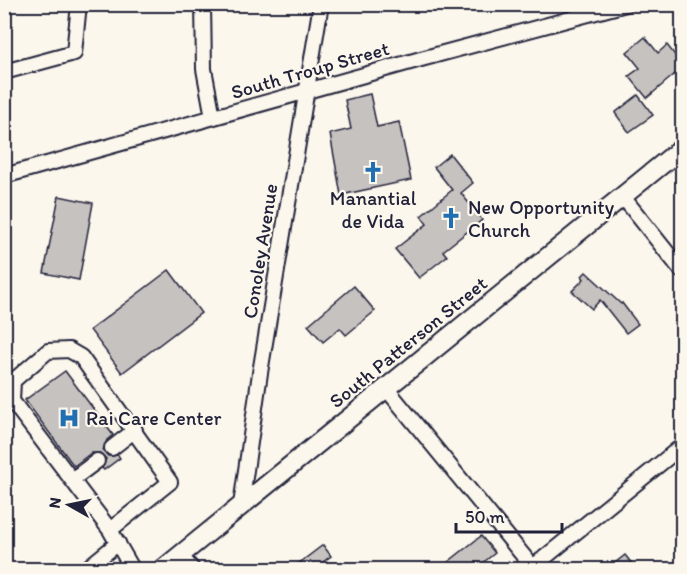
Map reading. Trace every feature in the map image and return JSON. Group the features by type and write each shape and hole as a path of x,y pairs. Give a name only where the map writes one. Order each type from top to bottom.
{"main road":[{"name":"South Patterson Street","path":"162,570 682,148"}],"street":[{"path":"4,72 74,53 79,4"},
{"path":"203,4 204,69 213,117"},
{"name":"Conoley Avenue","path":"242,505 260,373 321,4"},
{"name":"South Troup Street","path":"4,176 626,4"},
{"path":"623,197 682,272"},
{"path":"110,530 170,482 81,357 69,350 48,351 13,381 12,401 110,530 133,570"},
{"path":"386,388 534,568 682,446"},
{"path":"112,448 135,430"},
{"path":"73,479 96,460"},
{"path":"85,570 118,543"},
{"path":"180,555 194,570"}],"building":[{"path":"645,37 658,53 667,45 682,64 682,68 647,98 629,76 640,68 627,52"},
{"path":"370,94 377,127 399,122 411,180 341,195 330,134 351,129 345,100"},
{"path":"638,95 653,115 629,132 615,113"},
{"name":"New Opportunity Church","path":"450,154 473,183 461,193 482,220 443,251 447,256 419,278 395,249 427,224 421,216 452,190 434,167"},
{"path":"59,196 93,203 79,280 44,273"},
{"path":"169,270 201,313 122,373 90,330"},
{"path":"586,272 622,303 638,324 626,333 600,300 592,309 572,291 584,279 582,276"},
{"path":"354,286 375,311 346,335 340,328 323,342 308,325"},
{"name":"Rai Care Center","path":"65,371 113,435 107,440 103,450 108,456 118,455 120,458 104,470 102,468 106,459 100,453 91,453 74,466 25,400"},
{"path":"481,536 495,553 474,570 438,570"},
{"path":"323,545 331,556 312,570 290,570"},
{"path":"625,555 637,570 620,570 615,563"}],"place":[{"name":"Manantial de Vida","path":"373,172"},
{"name":"New Opportunity Church","path":"451,218"},
{"name":"Rai Care Center","path":"69,418"}]}
